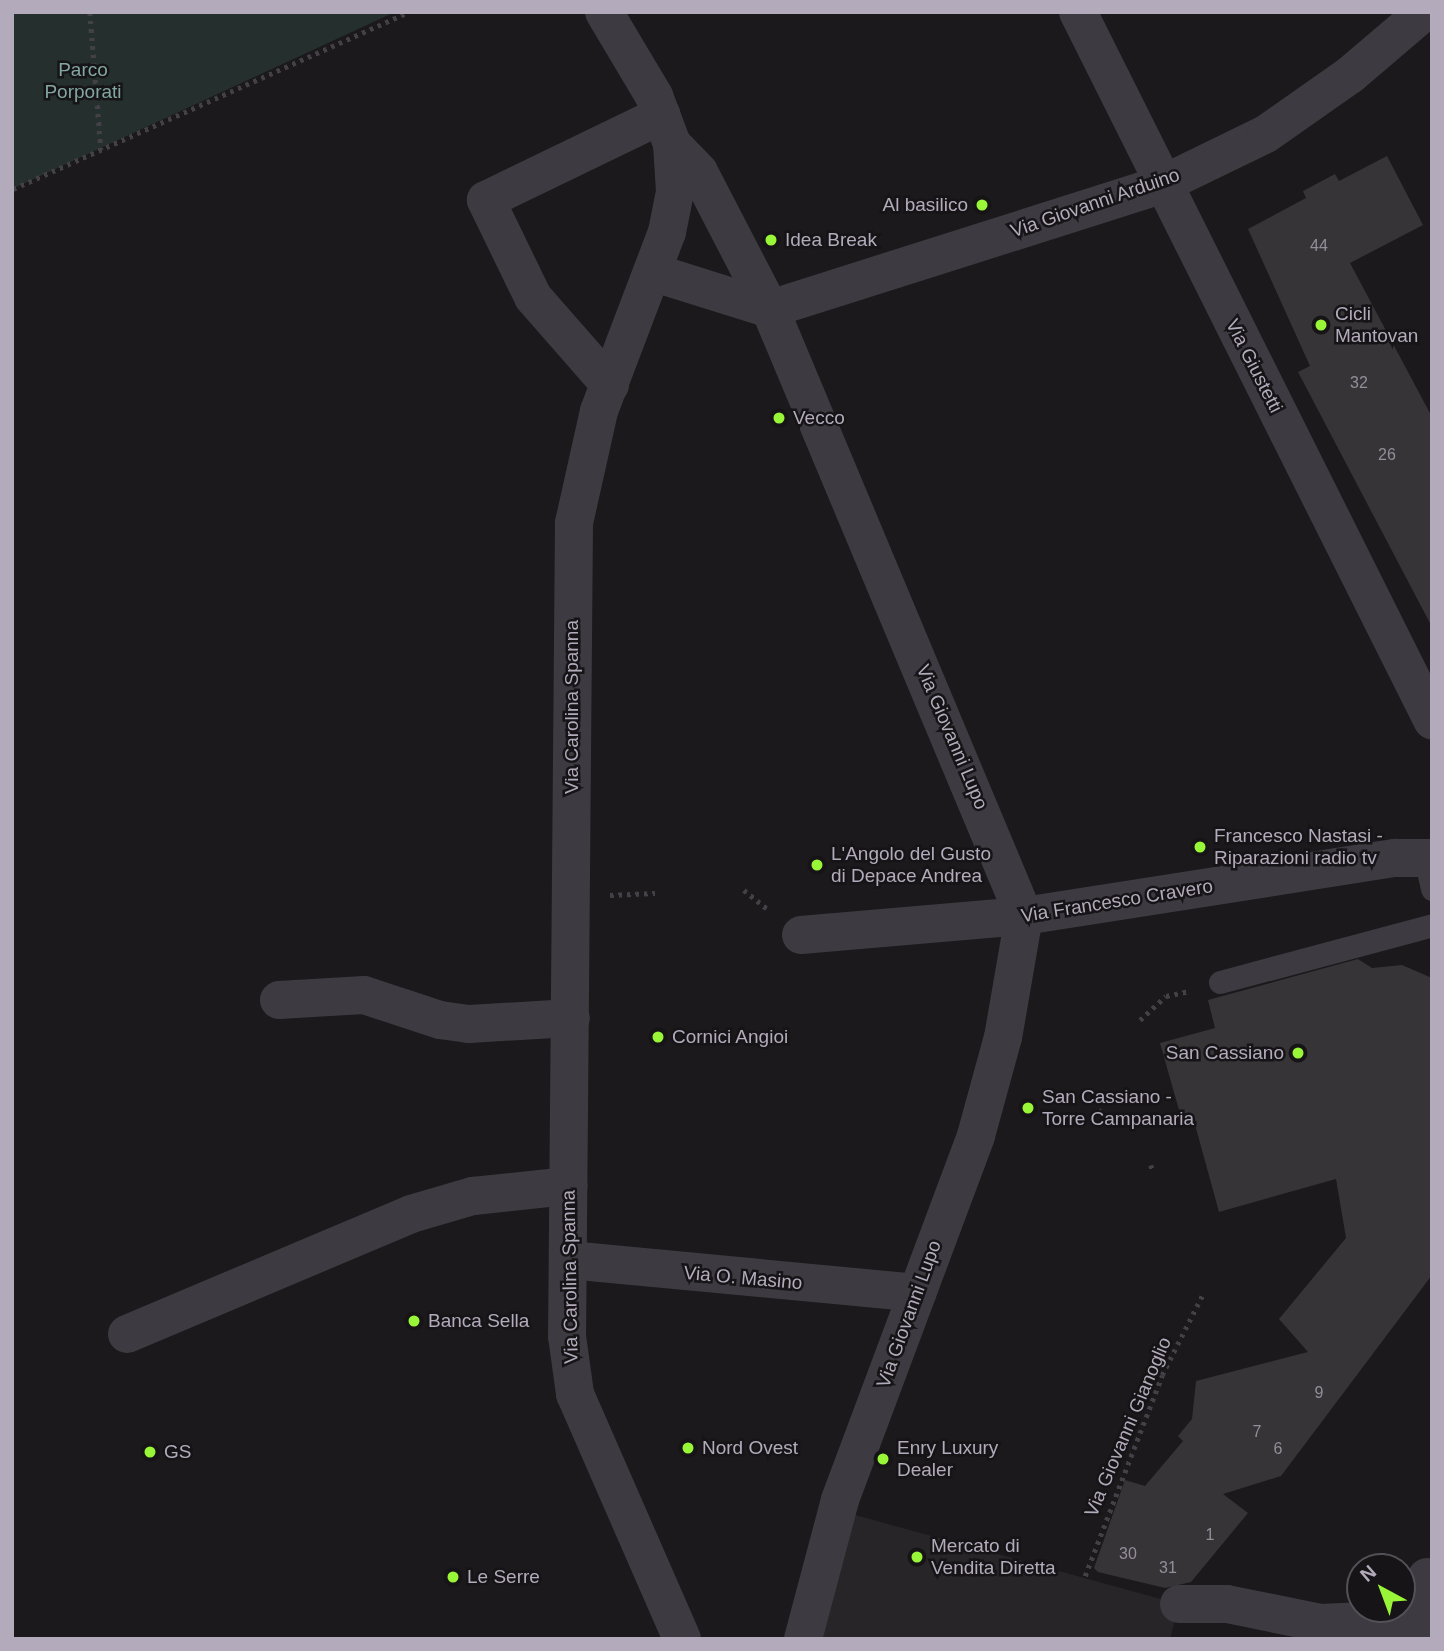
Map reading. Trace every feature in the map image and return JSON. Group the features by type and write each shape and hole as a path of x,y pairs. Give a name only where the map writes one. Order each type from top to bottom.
{"street":[{"name":"Via Giovanni Lupo","path":"604,12 667,130 699,172 770,309 1024,916 1003,1037 976,1136 840,1500 803,1639"},
{"name":"Via Giustetti","path":"1079,12 1432,720"},
{"name":"Via Giovanni Arduino","path":"770,309 1163,184 1266,134 1350,75 1424,12"},
{"path":"610,384 533,297 486,200 667,130"},
{"name":"Via Carolina Spanna","path":"667,130 675,192 655,272 610,384 587,454 574,523 567,1336 575,1394 682,1639"},
{"path":"655,272 770,309"},
{"name":"Via Francesco Cravero","path":"801,935 1024,916 1429,868"},
{"path":"279,1000 364,995 440,1020 469,1024 571,1018"},
{"path":"127,1334 411,1214 473,1196 568,1186"},
{"name":"Via O. Masino","path":"569,1260 917,1293"},
{"path":"1180,1604 1227,1604 1320,1623 1412,1627 1427,1577"}],"lane":[{"path":"1220,982 1432,925"}],"path":[{"path":"72,12 82,12"},
{"path":"90,12 101,150"},
{"path":"12,189 409,12"},
{"path":"1140,1020 1166,996 1220,982"},
{"name":"Via Giovanni Gianoglio","path":"1085,1576 1162,1375 1204,1292"}],"shaded area":[{"name":"Mercato di Vendita Diretta","path":"837,1510 1179,1604 1170,1639 803,1639"}],"green space":[{"name":"Parco Porporati","path":"12,12 395,12 12,189"}],"building":[{"path":"1387,156 1423,225 1350,263 1432,417 1432,627 1298,372 1310,366 1248,229 1306,198 1303,191 1335,174 1339,181"},
{"path":"1358,959 1372,968 1402,965 1432,978 1432,1275 1281,1476 1223,1494 1248,1513 1191,1582 1165,1588 1098,1572 1094,1568 1125,1480 1145,1486 1183,1441 1178,1436 1192,1419 1196,1381 1308,1352 1279,1319 1346,1238 1336,1179 1219,1212 1194,1121 1183,1124 1160,1043 1215,1028 1208,1000"}],"place":[{"name":"Al basilico","path":"982,205"},
{"name":"Idea Break","path":"771,240"},
{"name":"Cicli Mantovan","path":"1321,325"},
{"name":"Vecco","path":"779,418"},
{"name":"Francesco Nastasi - Riparazioni radio tv","path":"1200,847"},
{"name":"L'Angolo del Gusto di Depace Andrea","path":"817,865"},
{"name":"Cornici Angioi","path":"658,1037"},
{"name":"San Cassiano","path":"1298,1053"},
{"name":"San Cassiano - Torre Campanaria","path":"1028,1108"},
{"name":"Banca Sella","path":"414,1321"},
{"name":"Nord Ovest","path":"688,1448"},
{"name":"GS","path":"150,1452"},
{"name":"Enry Luxury Dealer","path":"883,1459"},
{"name":"Mercato di Vendita Diretta","path":"917,1557"},
{"name":"Le Serre","path":"453,1577"}]}
